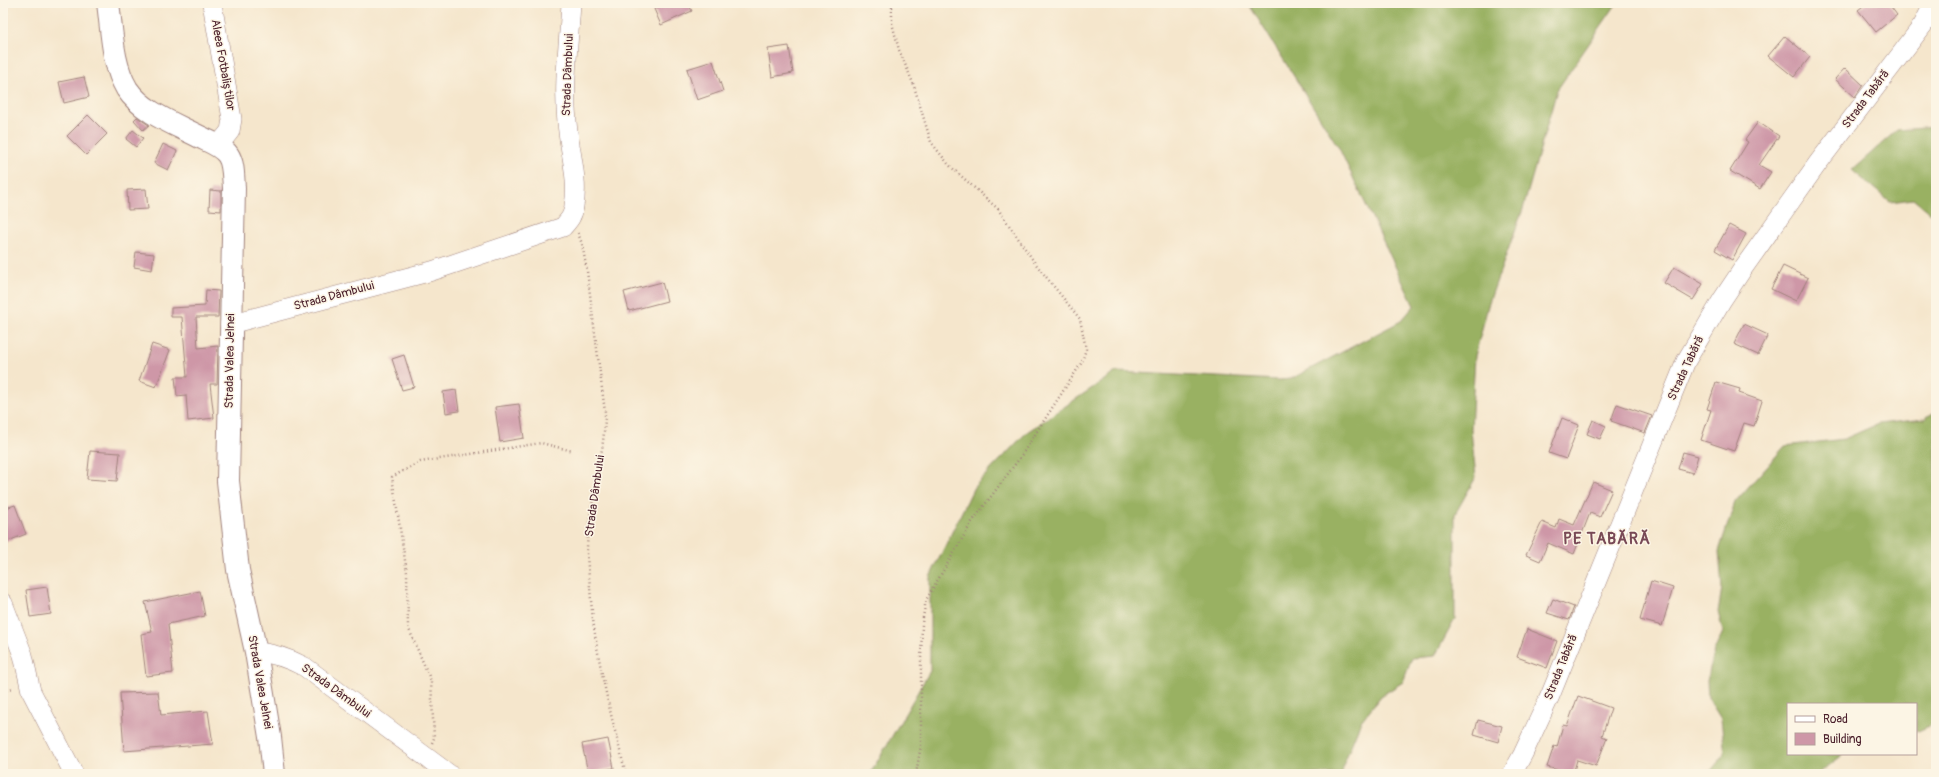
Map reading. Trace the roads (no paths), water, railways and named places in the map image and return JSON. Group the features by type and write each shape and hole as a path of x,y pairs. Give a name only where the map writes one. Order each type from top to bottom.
{"main road":[{"name":"Strada Valea Jelnei","path":"108,3 116,61 121,78 128,90 140,104 154,113 218,146 228,156 232,167 234,188 230,324 228,480 238,570 256,652 270,737 274,774"}],"street":[{"name":"Aleea Fotbaliștilor","path":"212,3 232,119 230,131 218,146"},
{"name":"Strada Dâmbului","path":"230,324 432,271 562,227 571,218 574,206 574,162 567,122 566,86 571,3"},
{"name":"Strada Tabără","path":"1512,774 1550,696 1686,361 1722,300 1744,267 1818,163 1923,25 1934,3"},
{"path":"3,603 23,655 31,691 74,774"},
{"name":"Strada Dâmbului","path":"256,652 272,653 289,658 305,667 449,774"}],"district":[{"name":"PE TABĂRĂ","path":"1607,539"}]}
